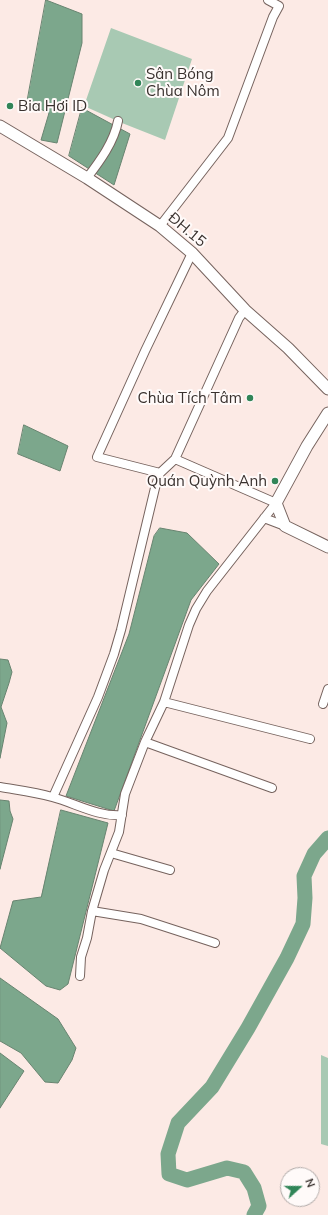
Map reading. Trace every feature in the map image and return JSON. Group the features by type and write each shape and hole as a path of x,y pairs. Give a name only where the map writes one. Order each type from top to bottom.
{"main road":[{"name":"ĐH.15","path":"0,126 88,176 160,226 192,253 245,310 288,348 328,389"},
{"path":"328,413 307,446 276,502 285,526 328,547"}],"street":[{"path":"160,226 228,138 278,6 268,0"},
{"path":"88,176 103,155 116,130 118,121"},
{"path":"160,473 97,457 145,351 192,253"},
{"path":"53,797 98,697 114,654 151,500 160,473 175,459 239,318 245,310"},
{"path":"80,976 81,957 86,943 92,911 118,832 126,794 146,742 164,702 189,625 196,609 207,591 276,502 175,459"},
{"path":"264,518 285,526"},
{"path":"323,704 328,689"},
{"path":"164,702 310,739"},
{"path":"146,742 272,788"},
{"path":"0,787 53,797 112,816 122,815"},
{"path":"110,854 170,870"},
{"path":"92,911 146,921 215,943"}],"shaded area":[{"path":"46,0 82,14 82,43 57,143 41,140 49,113 27,103"},
{"name":"Sân Bóng Chùa Nôm","path":"111,28 192,59 165,140 84,106"},
{"path":"82,108 130,134 114,185 69,156"},
{"path":"24,425 68,446 60,471 18,454"},
{"path":"160,528 187,533 219,564 191,600 114,811 66,796 129,634 154,536"},
{"path":"0,659 8,660 12,672 1,707 7,723 0,758"},
{"path":"0,800 9,801 13,819 0,869"},
{"path":"61,810 108,823 68,984 60,990 46,986 0,948 13,901 41,897"},
{"path":"0,978 58,1019 76,1048 72,1060 58,1083 45,1082 21,1053 0,1041"},
{"path":"0,1053 24,1071 0,1108"},
{"path":"321,1055 328,1058 328,1146 321,1144"}],"waterway":[{"path":"254,1215 259,1206 254,1188 244,1172 227,1168 187,1180 169,1174 168,1154 178,1123 212,1087 248,1028 287,958 303,924 305,898 304,876 314,854 328,838"}],"place":[{"name":"Sân Bóng Chùa Nôm","path":"138,83"},
{"name":"Bia Hơi ID","path":"10,106"},
{"name":"Chùa Tích Tâm","path":"250,398"},
{"name":"Quán Quỳnh Anh","path":"275,481"}]}
